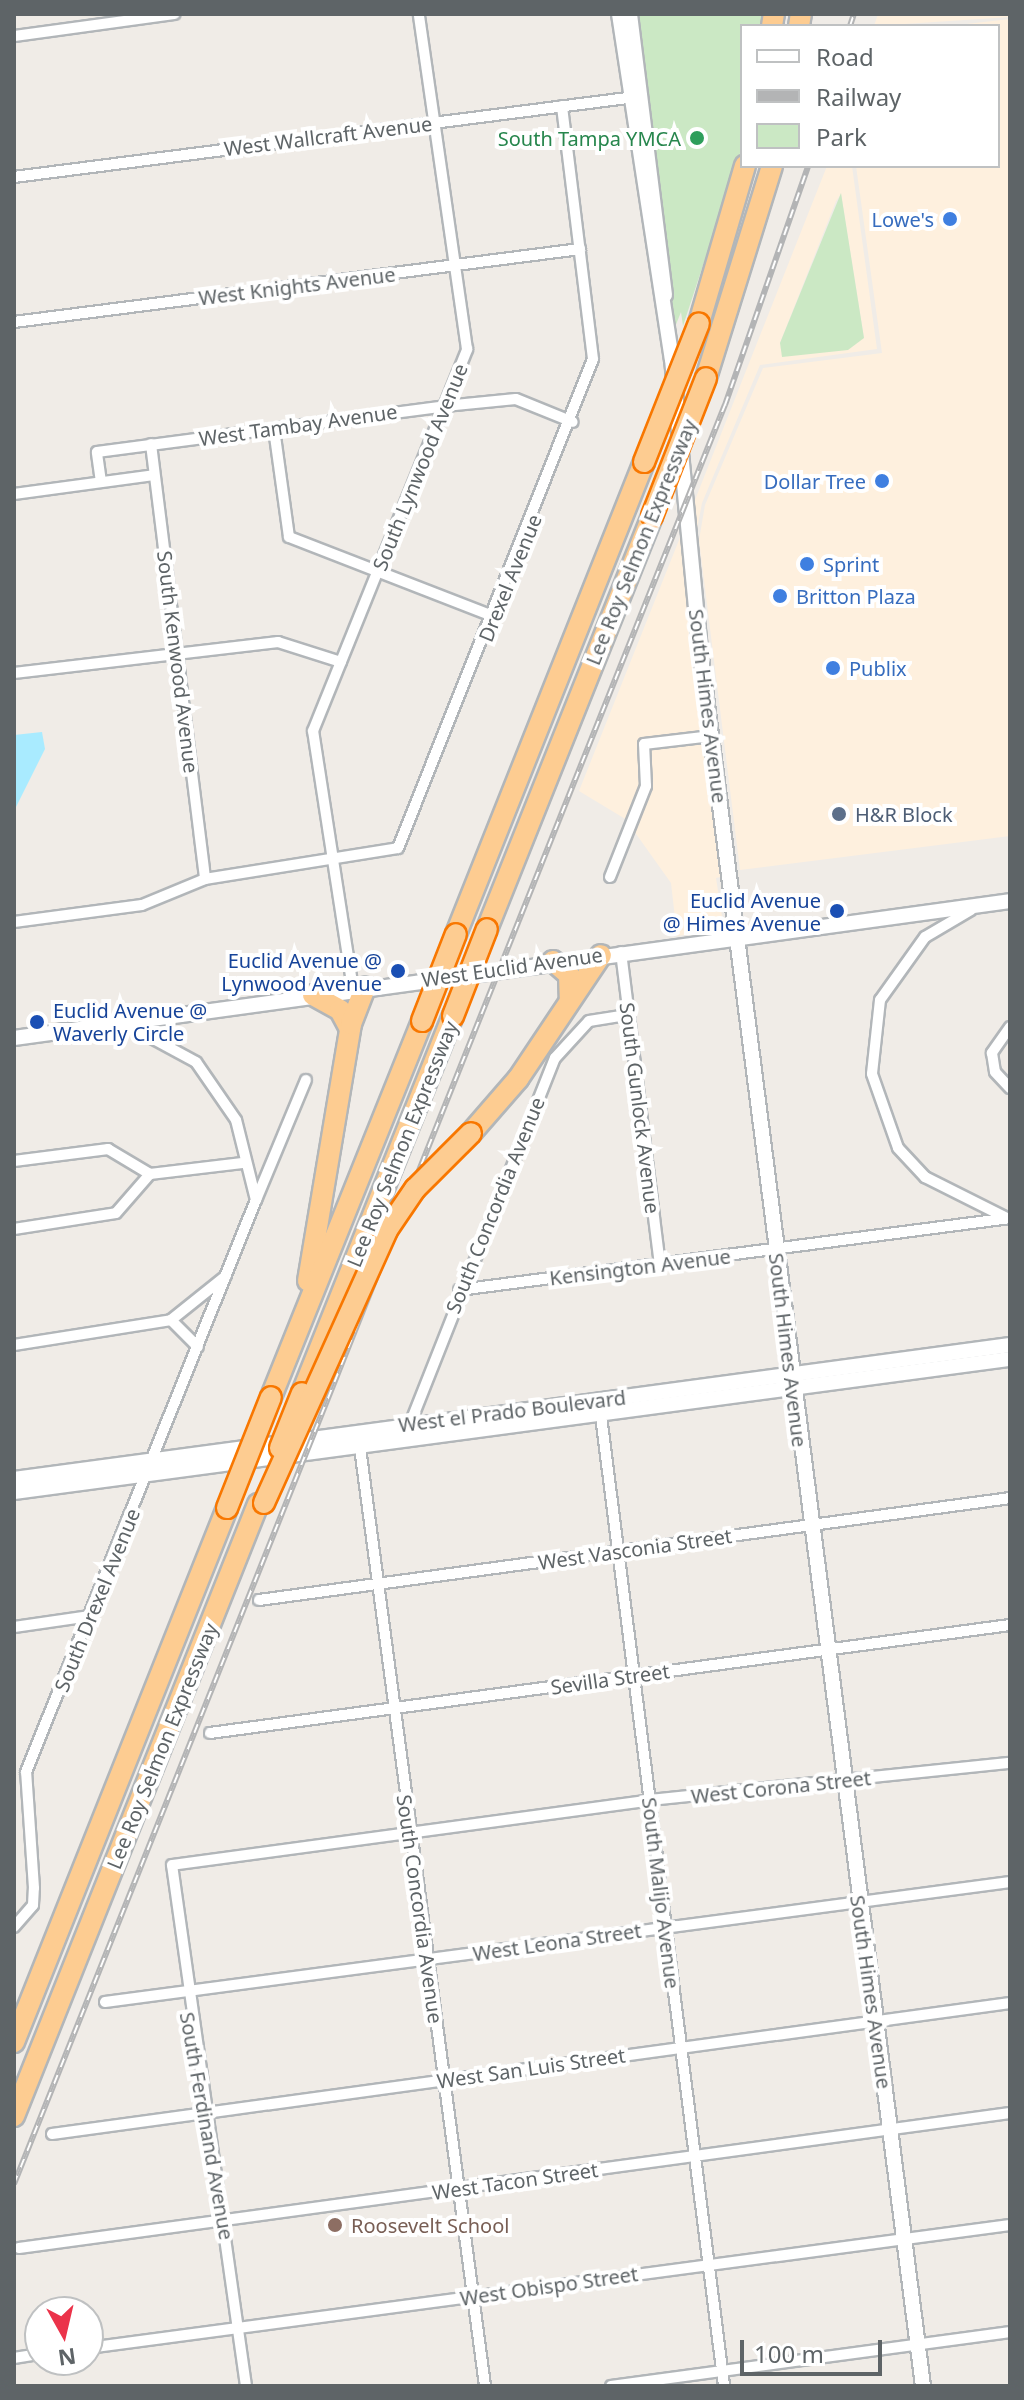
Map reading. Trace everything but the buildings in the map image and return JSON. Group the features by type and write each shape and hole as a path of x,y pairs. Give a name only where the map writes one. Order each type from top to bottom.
{"highway":[{"name":"Lee Roy Selmon Expressway","path":"14,2042 699,323 744,168"},
{"name":"Lee Roy Selmon Expressway","path":"14,2116 706,378 771,168"},
{"path":"259,1507 321,1389 387,1230 415,1189 471,1133 518,1079 570,999 611,954"},
{"path":"553,961 569,975 570,999"},
{"path":"299,1329 359,988"},
{"path":"313,995 340,1010 350,1029"}],"street":[{"path":"14,36 174,14"},
{"name":"South Lynwood Avenue","path":"332,862 313,731 467,349 419,14"},
{"name":"South Himes Avenue","path":"619,14 636,97"},
{"name":"South Himes Avenue","path":"630,14 636,97 665,312 712,736 792,1381 923,2386"},
{"name":"West Wallcraft Avenue","path":"14,177 636,97"},
{"name":"Drexel Avenue","path":"332,862 398,848 573,422 593,359 562,106"},
{"name":"West Knights Avenue","path":"14,322 580,249"},
{"name":"West Tambay Avenue","path":"101,482 97,452 445,406 516,399 573,422"},
{"path":"274,429 289,537 495,617"},
{"name":"South Kenwood Avenue","path":"151,444 205,879"},
{"path":"14,494 154,475"},
{"path":"14,673 278,642 341,662"},
{"path":"610,877 646,786 644,744 712,736"},
{"path":"14,922 142,905 205,879 332,862 359,988"},
{"name":"West Euclid Avenue","path":"14,1038 553,961 1010,901"},
{"path":"979,905 925,937 880,1000 872,1074 898,1148 925,1177 1009,1218"},
{"name":"South Gunlock Avenue","path":"611,954 628,1015 660,1264"},
{"name":"South Concordia Avenue","path":"407,1432 459,1290 555,1058 589,1021 628,1015"},
{"path":"122,1022 196,1062 236,1120 242,1163 256,1200"},
{"path":"1010,1027 992,1053 995,1072 1010,1088"},
{"path":"256,1200 306,1080"},
{"path":"14,1161 108,1149 150,1174 242,1163"},
{"path":"14,1229 116,1213 150,1174"},
{"name":"South Drexel Avenue","path":"14,1927 33,1905 26,1772 149,1474 256,1200"},
{"name":"Kensington Avenue","path":"459,1290 1009,1218"},
{"path":"14,1345 171,1320 228,1275"},
{"path":"171,1320 198,1347"},
{"name":"West el Prado Boulevard","path":"14,1492 149,1474 407,1432 928,1362 1010,1345"},
{"name":"West el Prado Boulevard","path":"928,1362 1010,1359"},
{"name":"South Malijo Avenue","path":"600,1406 724,2386"},
{"name":"South Concordia Avenue","path":"359,1439 409,1833 485,2386"},
{"name":"West el Prado Boulevard","path":"14,1479 155,1459 359,1439"},
{"name":"West Vasconia Street","path":"259,1600 1010,1498"},
{"path":"14,1627 90,1616"},
{"name":"Sevilla Street","path":"210,1733 1010,1625"},
{"name":"West Corona Street","path":"172,1865 650,1800 1010,1763"},
{"path":"14,1774 26,1772"},
{"name":"South Ferdinand Avenue","path":"172,1865 185,1992 224,2220 246,2386"},
{"name":"West Leona Street","path":"105,2002 1010,1882"},
{"name":"West San Luis Street","path":"52,2134 1010,2003"},
{"name":"West Tacon Street","path":"19,2248 1010,2113"},
{"name":"West Obispo Street","path":"104,2346 1010,2225"},
{"path":"611,2386 1010,2332"}],"shaded area":[{"path":"878,14 1010,14 1010,17 875,24"},
{"path":"1010,19 1010,836 740,870 699,540 705,505 763,368 882,353 856,168 1000,168 1000,24 966,24"},
{"path":"826,168 852,168 877,349 760,365 702,503 695,540 735,875 691,510","holes":["841,194 864,338 780,343 836,201"]},
{"path":"683,530 706,731 643,739 641,785 627,820 579,791"},
{"path":"708,742 725,876 716,878 724,929 677,936 671,883 634,831 651,786 649,749"}],"green space":[{"name":"South Tampa YMCA","path":"635,14 762,14 760,24 740,24 740,153 683,326 681,312 673,332"},
{"path":"841,193 864,338 848,350 782,357 780,343"}],"water":[{"path":"42,732 45,749 14,811 14,735"}],"railway":[{"path":"851,24 854,14"},
{"path":"14,2184 725,405 807,168"}],"place":[{"name":"South Tampa YMCA","path":"697,138"},
{"name":"Lowe's","path":"950,219"},
{"name":"Dollar Tree","path":"882,481"},
{"name":"Sprint","path":"807,564"},
{"name":"Britton Plaza","path":"780,596"},
{"name":"Publix","path":"833,668"},
{"name":"H&R Block","path":"839,814"},
{"name":"Euclid Avenue @ Himes Avenue","path":"837,911"},
{"name":"Euclid Avenue @ Lynwood Avenue","path":"398,971"},
{"name":"Euclid Avenue @ Waverly Circle","path":"37,1022"},
{"name":"Roosevelt School","path":"335,2225"}]}
